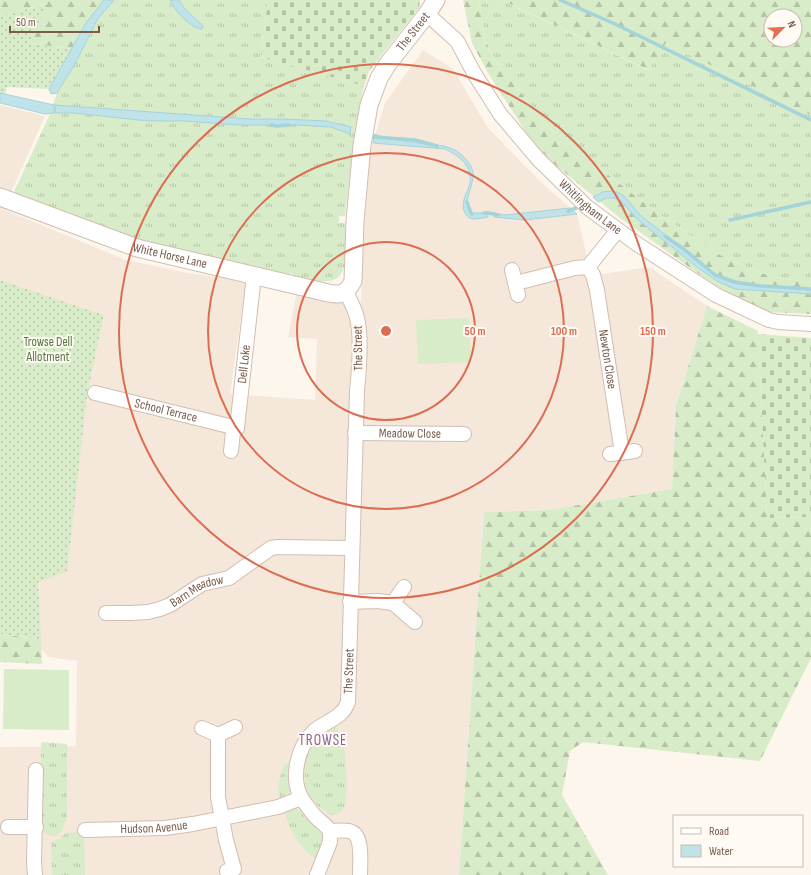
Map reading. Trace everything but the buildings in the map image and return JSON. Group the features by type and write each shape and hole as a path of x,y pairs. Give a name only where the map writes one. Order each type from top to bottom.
{"street":[{"name":"The Street","path":"301,798 297,781 297,763 300,752 305,742 314,732 344,711 348,702 351,548 359,371 359,327 354,308 346,292 350,288 353,281 355,221 365,122 369,105 379,78 387,65 432,7"},
{"name":"Whitlingham Lane","path":"432,7 457,41 474,73 500,114 538,159 585,204 659,259 716,295 769,320 811,324"},
{"name":"White Horse Lane","path":"0,197 137,248 335,295 346,292"},
{"path":"516,282 575,268 588,267 618,230"},
{"name":"Newton Close","path":"588,267 593,275 597,290 622,453"},
{"name":"Dell Loke","path":"231,451 233,432 237,428 254,275"},
{"name":"School Terrace","path":"95,393 237,428"},
{"name":"Meadow Close","path":"356,433 464,434"},
{"name":"Barn Meadow","path":"106,613 148,612 160,609 170,605 202,584 229,578 271,548 351,548"},
{"path":"393,603 404,587"},
{"path":"350,602 378,601 393,603 415,622"},
{"path":"202,728 218,735 235,727"},
{"path":"218,735 218,790 226,840 234,869 227,871"},
{"path":"35,875 36,770"},
{"path":"301,798 314,815 330,831 330,842 317,875"},
{"name":"Hudson Avenue","path":"85,830 165,828 222,819 278,807 301,798"},
{"path":"8,827 36,827"},
{"path":"330,831 347,830 357,836 360,845 360,875"}],"shaded area":[{"path":"423,50 453,69 488,128 542,183 577,214 587,257 603,274 649,267 707,306 676,406 672,489 549,510 484,512 459,875 0,875 0,747 76,746 77,661 48,657 41,648 38,582 87,395 104,315 0,280 0,105 45,116 10,195 5,210 126,260 188,273 246,281 230,394 315,400 317,339 288,337 297,291 361,305 363,219 371,149 385,103"}],"green space":[{"path":"0,0 104,0 86,23 71,49 29,43 46,4 0,16"},
{"path":"114,0 170,0 172,5 202,29 202,26 184,8 179,0 268,0 261,57 364,86 356,125 345,216 339,216 339,223 345,223 346,257 342,273 337,278 330,281 311,280 293,276 293,274 290,273 289,275 140,243 13,194 50,114 57,93 76,62 97,20"},
{"path":"268,0 420,0 419,8 369,71 364,86 261,57"},
{"path":"463,0 479,0 485,41 494,59 543,123 652,209 716,253 769,276 811,283 811,314 766,312 713,284 620,218 552,162 529,137 488,73 472,43"},
{"path":"479,0 502,0 648,70 666,43 811,115 811,283 769,276 716,253 652,209 543,123 494,59 485,41"},
{"path":"502,0 811,0 811,115 666,43 649,70"},
{"path":"47,4 29,43 71,49 49,89 7,87 5,94 0,93 0,16"},
{"name":"Trowse Dell Allotment","path":"0,280 104,315 87,395 67,571 38,582 41,639 0,634"},
{"path":"707,306 758,331 767,518 811,517 811,658 760,761 583,742 570,751 562,795 608,875 459,875 484,512 549,510 672,489 676,406"},
{"path":"469,318 471,362 418,364 416,320"},
{"path":"758,334 811,338 811,517 767,518"},
{"path":"0,634 41,639 42,664 0,662"},
{"path":"4,669 69,670 69,730 3,729"},
{"path":"334,727 337,728 342,739 346,763 347,790 344,808 335,815 331,815 318,806 309,795 305,786 304,756 311,743 323,733"},
{"path":"41,742 67,744 67,818 62,831 56,836 51,836 43,832 40,828"},
{"path":"285,763 290,764 290,792 280,798 278,789"},
{"path":"296,807 324,836 317,860 300,845 284,812"},
{"path":"84,832 85,875 52,875 51,842 59,839 66,833"}],"water":[{"path":"104,0 114,0 97,20 76,62 57,93 51,94 49,89 86,23"},
{"path":"170,0 179,0 184,8 203,26 202,29 193,26 183,18 175,9"},
{"path":"0,93 54,105 54,113 45,114 0,103"},
{"path":"55,105 250,119 326,121 351,127 350,134 331,127 298,125 237,125 185,121 148,121 74,113 55,113"},
{"path":"374,134 388,138 443,146 454,149 460,153 469,163 473,176 467,202 468,208 472,213 488,213 488,217 472,219 465,213 463,203 470,185 469,170 464,162 453,153 445,149 373,143"},
{"path":"602,192 617,192 624,196 640,215 719,277 736,284 811,290 811,294 735,289 717,281 638,220 620,200 606,198 598,202 593,197"},
{"path":"570,208 577,214 525,220 494,217 494,213 505,215"}],"waterway":[{"path":"560,0 615,24 811,120"},
{"path":"271,125 289,125"},
{"path":"369,135 374,137 415,140 437,146"},
{"path":"467,202 472,214"},
{"path":"730,220 811,202"},
{"path":"568,211 581,206"},
{"path":"484,213 498,215"},
{"path":"665,236 685,250 715,275 735,282 761,286 811,289"}],"district":[{"name":"TROWSE","path":"323,740"}]}
